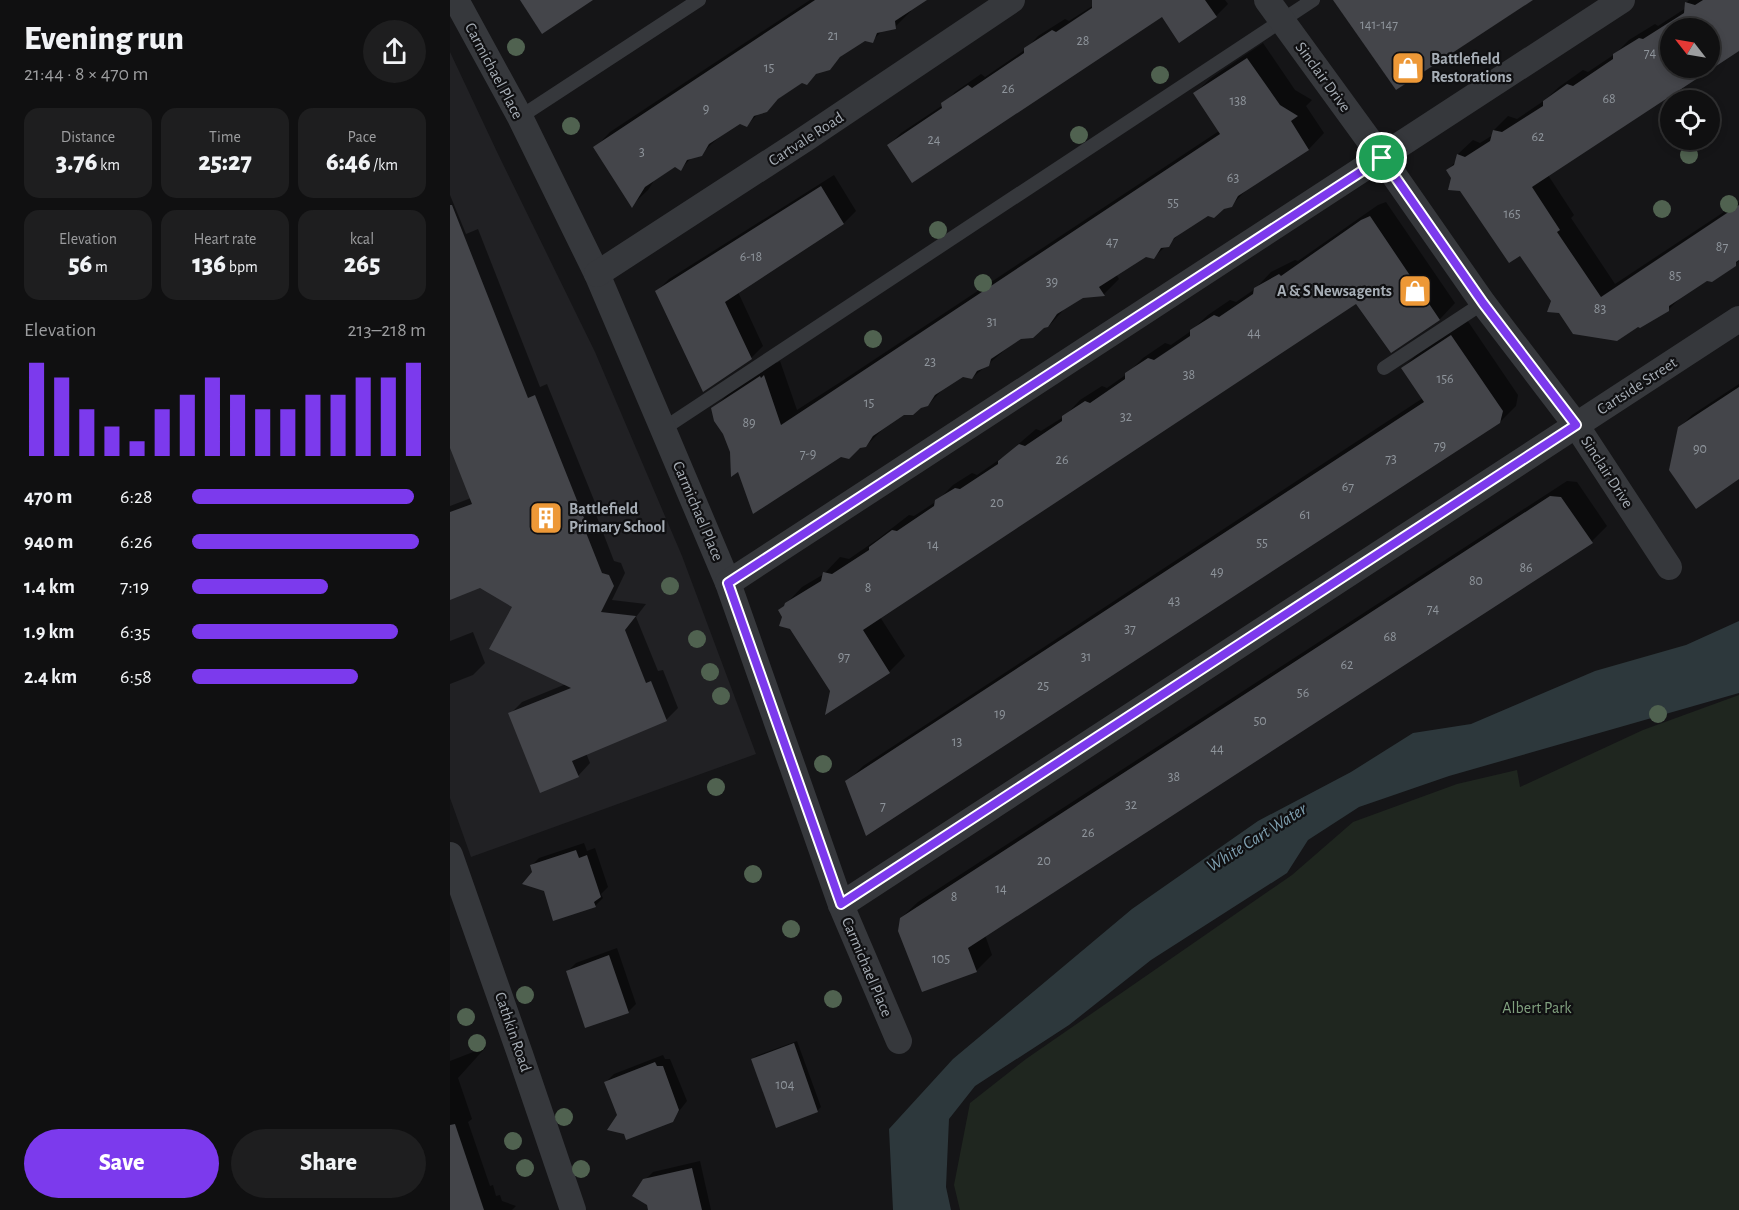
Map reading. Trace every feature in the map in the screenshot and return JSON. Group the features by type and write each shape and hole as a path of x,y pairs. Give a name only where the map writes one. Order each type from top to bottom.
{"street":[{"name":"Carmichael Place","path":"456,0 520,117 597,274 663,429 728,583 841,904 898,1041"},
{"name":"Cartvale Road","path":"597,274 805,139 1012,0"},
{"path":"728,583 1622,0"},
{"name":"Sinclair Drive","path":"1275,10 1483,303 1576,425 1669,567"},
{"name":"Cartside Street","path":"841,904 1739,319"},
{"name":"Cathkin Road","path":"450,855 573,1210"}],"lane":[{"path":"520,117 699,0"},
{"path":"663,429 1275,10 1313,0"},
{"path":"1384,368 1483,303"}],"shaded area":[{"path":"450,52 595,352 682,556 756,754 471,857 450,798"}],"green space":[{"name":"Albert Park","path":"1739,695 1739,1210 960,1210 954,1185 970,1103 1026,1059 1292,875 1353,822 1457,784 1517,770 1520,787 1643,730"}],"water":[{"name":"White Cart Water","path":"1739,621 1739,693 1449,776 1359,807 1308,840 1287,873 1151,960 1069,1025 975,1086 949,1119 946,1187 951,1210 893,1210 889,1129 953,1059 1132,909 1258,821 1351,772 1413,733 1471,724 1595,671 1686,645"}],"building":[{"path":"520,0 593,0 542,34"},
{"path":"815,0 927,0 895,21 896,29 877,33 873,43 865,41 840,57 830,70 816,74 807,85 802,83 778,99 767,112 754,116 747,127 740,124 709,144 702,156 687,160 681,171 675,167 645,187 632,208 593,147"},
{"path":"1092,0 1205,0 1217,17 1179,43 1162,17 912,183 887,145 942,108 941,103 968,85 972,88 1024,53 1024,48 1052,30 1056,32 1092,8"},
{"path":"1333,0 1533,0 1396,90"},
{"path":"1703,0 1739,0 1739,51 1720,63 1720,18 1676,18 1684,13 1685,2 1695,5"},
{"path":"1660,28 1660,78 1698,78 1680,90 1660,90 1660,103 1532,187 1560,230 1557,232 1601,297 1739,205 1739,260 1736,266 1712,282 1707,281 1669,306 1669,311 1617,341 1573,334 1559,313 1547,312 1551,301 1520,256 1509,263 1460,191 1448,190 1451,178 1446,170 1454,165 1457,154 1465,157 1490,141 1493,130 1502,132 1543,106 1543,101 1567,84 1573,86 1613,59 1613,54 1639,38 1643,39"},
{"path":"1247,58 1280,105 1298,116 1291,121 1309,150 1238,196 1232,207 1224,209 1214,218 1208,216 1174,238 1169,247 1161,248 1154,259 1146,257 1099,287 1105,296 1083,298 1057,314 1048,327 1033,338 1021,339 991,359 989,366 977,371 972,379 963,377 935,395 928,406 921,408 913,415 904,415 873,436 866,447 860,448 849,459 841,457 753,514 738,472 731,477 730,452 723,434 714,421 711,408 764,375 781,425 1220,134 1193,93"},
{"path":"821,186 844,224 725,302 752,359 703,392 655,291"},
{"name":"Battlefield Primary School","path":"450,205 452,205 528,398 535,395 586,523 583,525 602,573 609,575 614,586 601,612 636,616 625,630 646,683 651,681 667,721 572,761 579,777 540,793 508,713 571,688 489,649 512,607 480,588 450,600 450,512 472,504 450,448"},
{"path":"1370,216 1440,320 1391,353 1356,304 863,630 890,673 825,715 830,691 790,629 779,626 782,617 778,610 785,603 821,581 823,572 832,574 869,550 869,547 892,530 897,531 934,506 935,500 955,488 960,489 998,464 998,461 1019,444 1025,446 1062,421 1062,416 1085,401 1090,403 1125,379 1125,373 1148,358 1154,360 1190,336 1190,330 1214,315 1219,317 1253,294 1254,288 1279,274 1281,276"},
{"path":"1451,335 1503,411 1500,423 866,836 845,781 1424,402 1401,368"},
{"path":"1739,387 1739,479 1696,509 1669,470 1678,427"},
{"path":"1550,496 1561,497 1593,543 968,948 977,972 922,992 898,931 900,918"},
{"path":"576,850 579,858 587,855 601,897 594,902 596,907 553,921 544,891 522,884 532,872 530,865"},
{"path":"609,955 629,1013 585,1028 566,971"},
{"path":"794,1043 818,1112 776,1128 751,1059"},
{"path":"655,1062 657,1066 663,1066 679,1110 673,1122 626,1140 624,1134 607,1130 617,1115 604,1082"},
{"path":"455,1124 484,1210 450,1210 450,1125"},
{"path":"692,1168 702,1210 648,1210 647,1205 632,1196 643,1179"}],"place":[{"name":"Battlefield Restorations","path":"1408,68"},
{"name":"A & S Newsagents","path":"1415,291"},
{"name":"Battlefield Primary School","path":"546,518"}],"route":[{"path":"1382,158 1483,303 1576,425 841,904 728,583 1382,158"}]}
